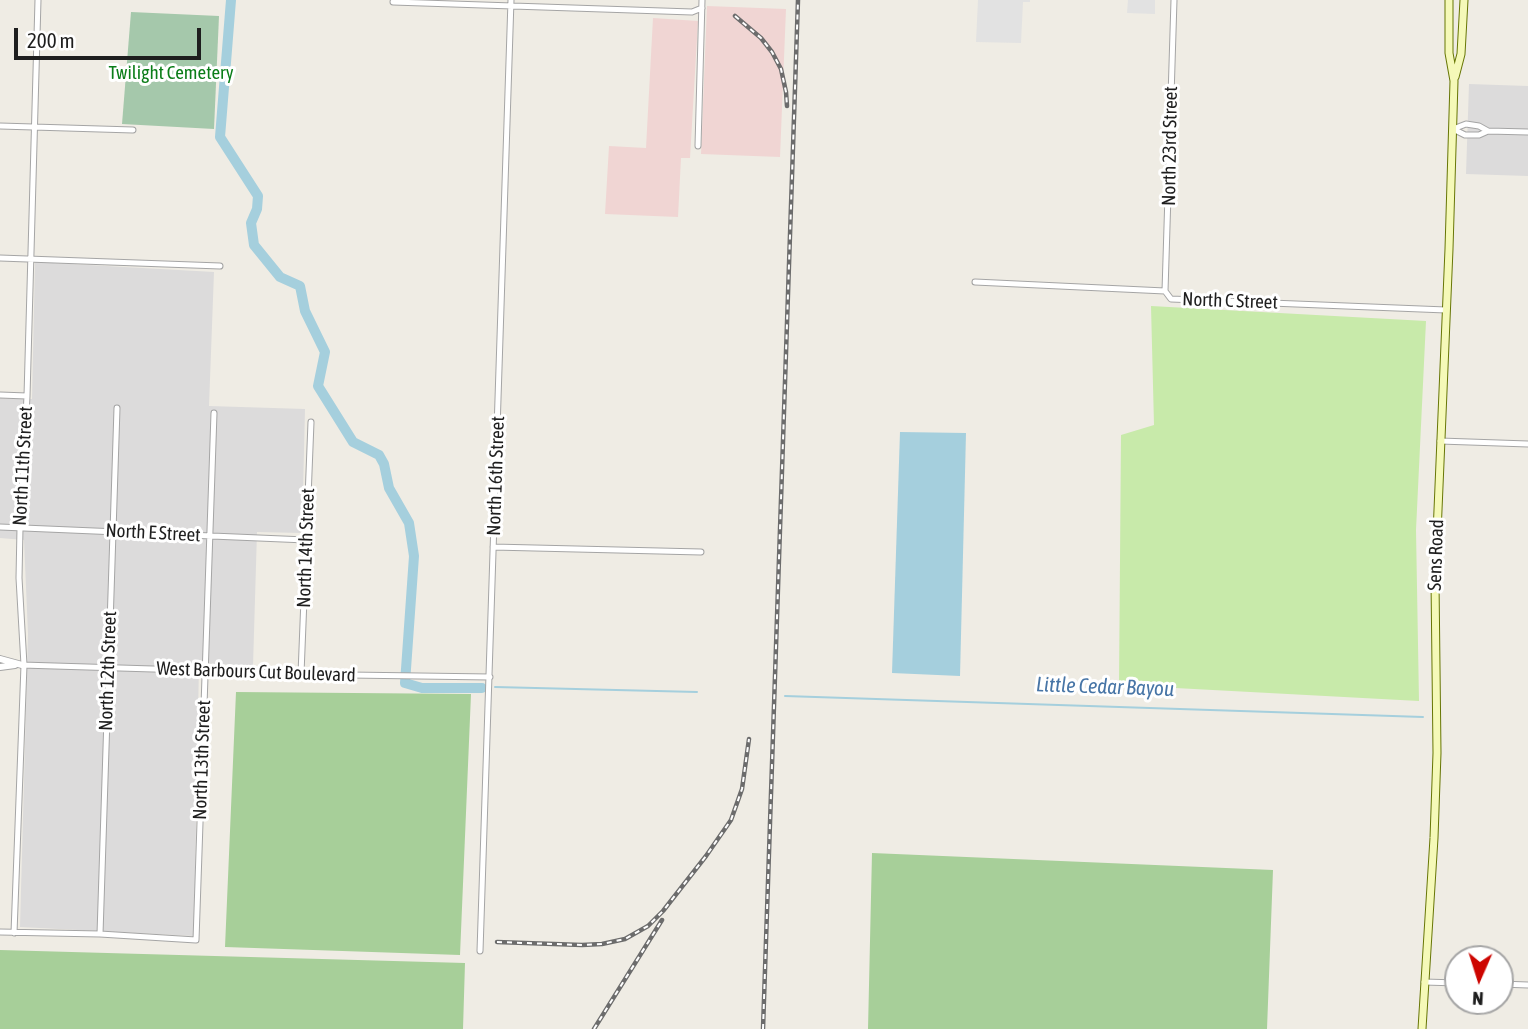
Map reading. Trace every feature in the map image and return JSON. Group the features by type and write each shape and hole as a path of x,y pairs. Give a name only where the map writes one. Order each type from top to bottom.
{"main road":[{"path":"1449,0 1449,53 1454,82"},
{"path":"1454,82 1461,54 1464,0"},
{"path":"1449,53 1461,54"},
{"name":"Sens Road","path":"1422,1029 1437,753 1435,581 1454,82"}],"street":[{"name":"North 11th Street","path":"14,933 23,665 20,528 27,396 38,0"},
{"path":"698,146 702,0"},
{"name":"North 23rd Street","path":"1165,292 1174,0"},
{"path":"393,2 602,5 692,12 702,8"},
{"name":"North 16th Street","path":"480,951 511,3"},
{"path":"1453,129 1466,124 1488,131"},
{"path":"0,126 133,130"},
{"path":"1453,129 1465,135 1479,135 1488,131 1528,132"},
{"path":"0,258 220,266"},
{"name":"North C Street","path":"975,282 1165,292 1171,299 1446,310"},
{"path":"0,395 27,396"},
{"name":"North 12th Street","path":"100,934 117,408"},
{"name":"North 13th Street","path":"100,934 196,940 214,413"},
{"name":"North 14th Street","path":"301,674 311,422"},
{"path":"1440,441 1528,444"},
{"name":"North E Street","path":"0,527 306,540"},
{"path":"494,547 701,552"},
{"name":"West Barbours Cut Boulevard","path":"0,659 23,665"},
{"name":"West Barbours Cut Boulevard","path":"0,667 23,665 489,677"},
{"path":"0,932 100,934"},
{"path":"1424,982 1444,983"}],"shaded area":[{"path":"978,0 1030,0 1023,2 1021,43 976,42"},
{"path":"1128,0 1155,0 1155,14 1127,13"},
{"path":"707,6 786,9 780,157 701,154"},
{"path":"653,18 698,21 690,158 681,158 678,217 605,214 609,146 646,148"},
{"path":"1469,84 1528,86 1528,176 1466,174"},
{"path":"35,262 214,272 209,406 305,409 302,533 257,532 253,666 199,663 194,936 20,927 28,634 24,540 0,538 0,398 32,399"}],"green space":[{"name":"Twilight Cemetery","path":"131,12 219,16 214,129 122,124"},
{"path":"1151,306 1426,321 1416,530 1419,701 1119,685 1121,435 1154,425"},
{"path":"236,692 471,694 460,955 225,947"},
{"path":"872,853 1273,870 1267,1029 868,1029"},
{"path":"0,950 465,963 463,1029 0,1029"}],"water":[{"path":"900,432 966,433 960,676 892,673"}],"waterway":[{"name":"Little Cedar Bayou","path":"231,0 220,137 258,196 257,209 251,223 254,245 280,277 300,286 305,311 325,352 318,386 353,442 379,455 384,464 389,488 409,523 414,556 405,683 422,688 482,688"},
{"name":"Little Cedar Bayou","path":"495,687 697,692"},
{"name":"Little Cedar Bayou","path":"785,696 1423,717"}],"railway":[{"path":"763,1029 798,0"},
{"path":"735,16 761,38 772,52 781,69 787,106"},
{"path":"497,942 602,944 625,939 648,926 663,911 731,820 742,789 749,739"},
{"path":"594,1029 662,920"}]}
